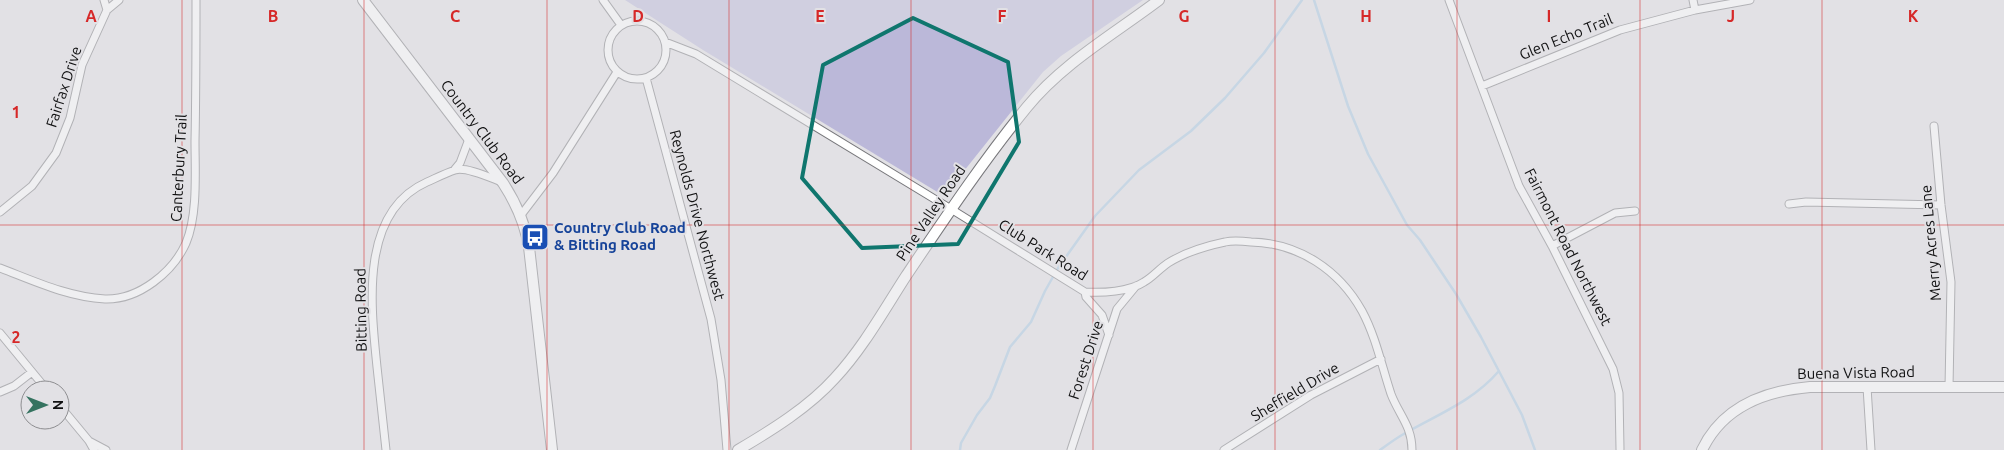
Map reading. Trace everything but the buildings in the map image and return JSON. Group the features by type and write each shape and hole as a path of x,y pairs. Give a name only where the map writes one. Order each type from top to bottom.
{"street":[{"path":"104,0 107,10"},
{"name":"Fairfax Drive","path":"0,212 32,186 56,153 70,118 82,65 107,10 119,0"},
{"name":"Canterbury Trail","path":"0,268 65,293 106,299 127,295 146,286 156,280 175,262 186,242 189,232 195,188 196,0"},
{"name":"Country Club Road","path":"363,0 514,198 526,230 531,256 552,450"},
{"path":"603,0 621,25"},
{"name":"Pine Valley Road","path":"738,450 809,402 834,379 854,356 951,208 1028,106 1050,82 1159,0"},
{"name":"Fairmont Road Northwest","path":"1449,0 1519,186 1552,246 1613,369 1619,393 1621,450"},
{"path":"1693,0 1695,10"},
{"name":"Glen Echo Trail","path":"1482,86 1620,30 1695,10 1750,0"},
{"path":"635,20 645,22 654,26 665,42 666,51 660,67 646,78 631,79 617,72 611,64 608,45 611,36 621,25 635,20"},
{"name":"Club Park Road","path":"665,42 696,54 951,208 1055,275 1085,292 1110,292 1139,285 1170,262 1209,246 1226,242 1265,242 1296,250 1314,260 1336,278 1352,296 1368,324 1392,396 1410,431 1412,450"},
{"path":"521,215 553,173 617,72"},
{"name":"Reynolds Drive Northwest","path":"646,78 711,318 721,380 727,450"},
{"name":"Merry Acres Lane","path":"1934,126 1941,205 1951,282 1949,387"},
{"path":"455,170 460,163 469,139"},
{"path":"455,170 470,171 503,183"},
{"name":"Bitting Road","path":"386,450 372,312 373,274 380,236 392,210 408,192 455,170"},
{"path":"1788,204 1806,202 1941,205"},
{"path":"1552,246 1615,213 1635,211"},
{"name":"Forest Drive","path":"1071,450 1117,309 1132,290 1139,285"},
{"path":"1085,292 1086,297 1102,315 1109,336"},
{"path":"0,333 39,380"},
{"name":"Sheffield Drive","path":"1224,450 1310,395 1381,359"},
{"path":"0,392 14,386 32,372"},
{"name":"Buena Vista Road","path":"1702,450 1716,427 1726,417 1758,397 1789,389 1810,387 2004,387"},
{"path":"1867,387 1871,450"},
{"path":"70,418 94,450"},
{"path":"89,441 106,450"}],"highlighted area":[{"path":"913,18 1008,62 1019,142 958,244 862,248 802,178 823,65"}],"shaded area":[{"path":"625,0 1143,0 1061,56 1043,72 944,196 703,50"}],"waterway":[{"path":"960,450 961,443 977,415 990,398 1010,347 1031,322 1058,268 1095,216 1139,170 1191,131 1225,98 1264,53 1302,0"},
{"path":"1314,0 1348,106 1368,154 1407,225 1420,240 1456,294 1481,337 1522,415 1535,450"},
{"path":"1380,450 1402,435 1465,400 1477,392 1498,372"}],"place":[{"name":"Country Club Road & Bitting Road","path":"535,237"}]}
